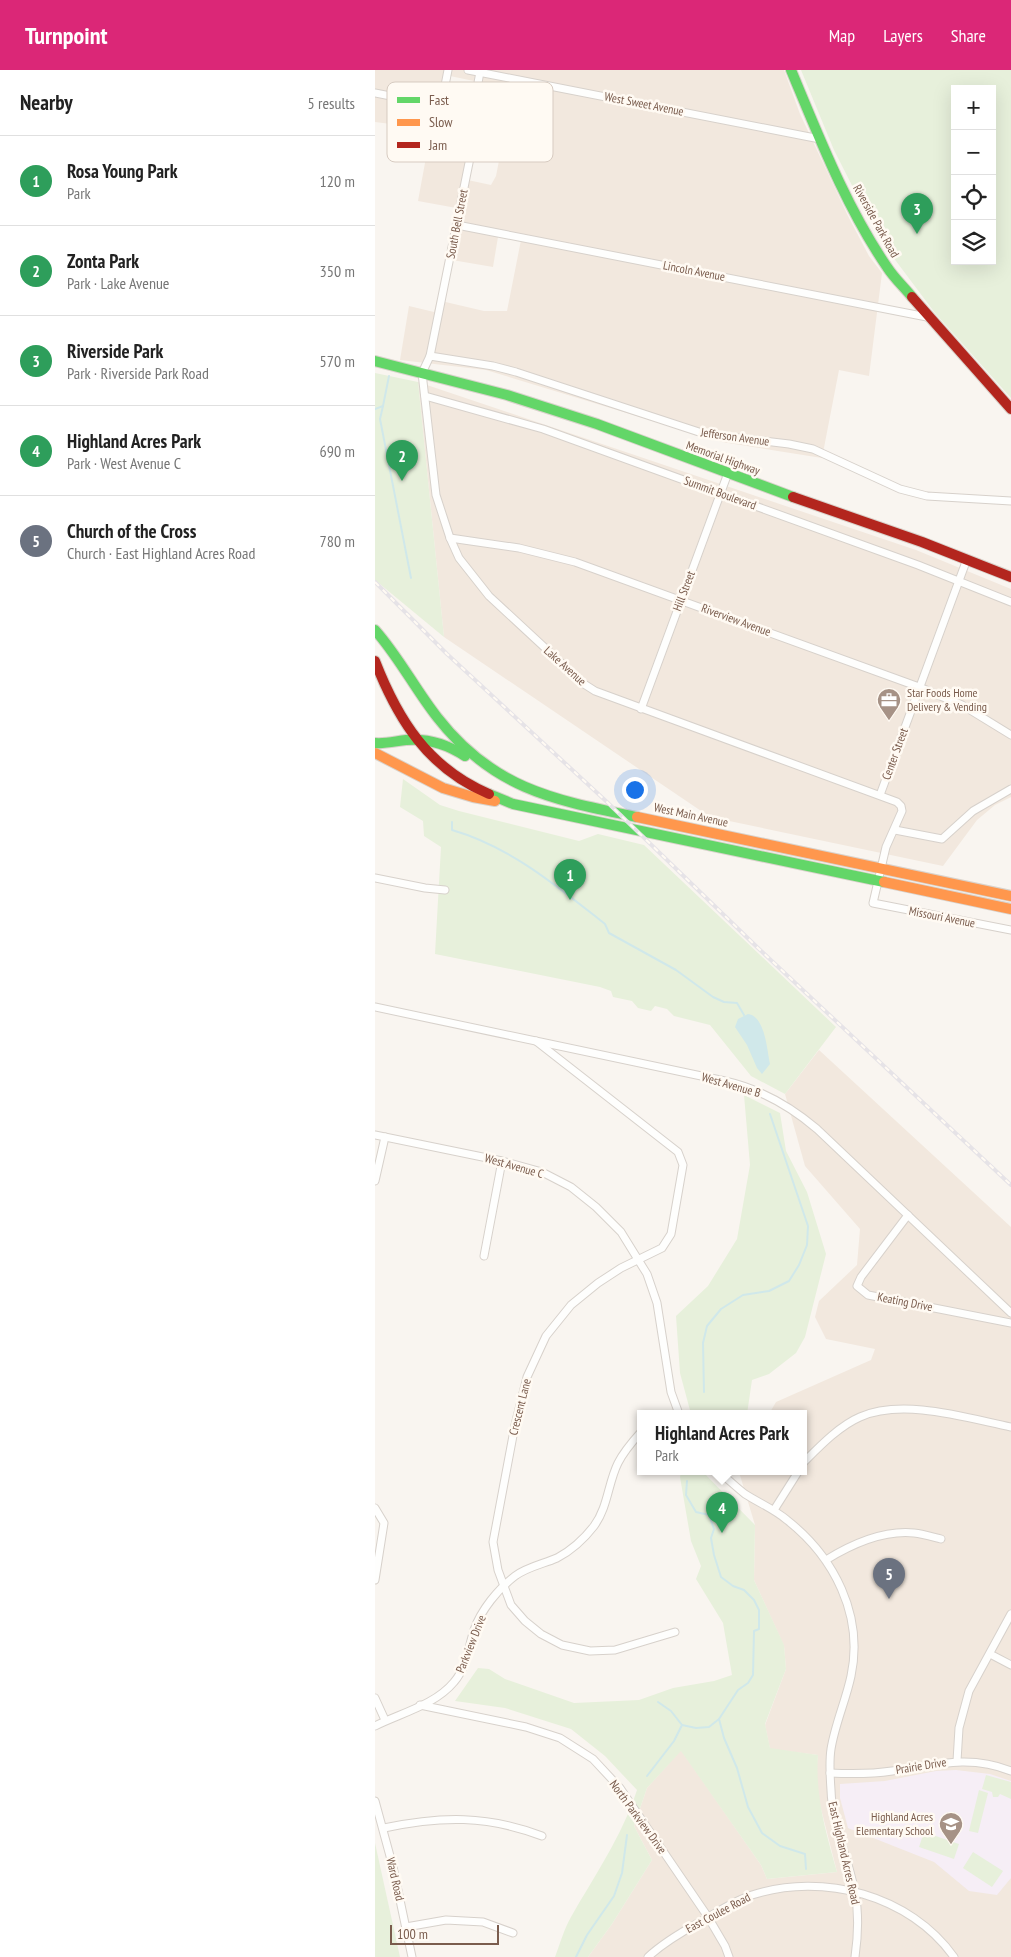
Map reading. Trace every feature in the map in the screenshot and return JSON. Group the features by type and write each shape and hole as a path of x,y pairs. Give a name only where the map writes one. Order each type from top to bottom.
{"main road":[{"name":"Riverside Park Road","path":"791,70 820,139 860,224 888,269 1011,409"},
{"name":"Memorial Highway","path":"375,361 507,395 597,424 967,559 1011,577"},
{"name":"West Main Avenue","path":"375,630 400,660 439,720 459,742 491,769 515,784 569,803 1011,896"},
{"path":"375,661 393,704 417,740 458,778 513,804"},
{"path":"375,743 417,740 434,741 451,747 503,783 537,793"},
{"path":"375,753 451,791 481,799 513,804 1011,909"}],"street":[{"name":"West Sweet Avenue","path":"467,70 531,82"},
{"name":"South Bell Street","path":"478,82 480,72"},
{"name":"West Sweet Avenue","path":"553,86 820,139"},
{"name":"South Bell Street","path":"422,373 430,356 469,162"},
{"name":"Lincoln Avenue","path":"457,225 932,318"},
{"name":"Jefferson Avenue","path":"430,356 493,366 516,372 705,434 789,444 813,449 900,489 927,496 1011,501"},
{"name":"Lake Avenue","path":"422,373 436,495 450,538 459,558 489,596 583,684 595,691 641,709 880,795"},
{"name":"Summit Boulevard","path":"425,396 543,429 959,581 1011,602"},
{"name":"Hill Street","path":"641,709 728,473"},
{"name":"Riverview Avenue","path":"450,538 519,548 575,562 919,687 962,705 1011,735"},
{"name":"Center Street","path":"873,903 886,847 902,811 901,806 897,802 880,795 967,559"},
{"path":"895,830 942,840 973,811 1011,789"},
{"path":"375,878 445,890"},
{"name":"Missouri Avenue","path":"873,903 1011,930"},
{"name":"West Avenue B","path":"375,1007 736,1084 769,1096 790,1108 817,1129 1011,1313"},
{"name":"Crescent Lane","path":"536,1041 678,1152 683,1165 671,1234 662,1248 598,1283 571,1305 546,1336 527,1377 515,1425 493,1542 498,1570 511,1605 525,1621 541,1634 562,1645 590,1651 615,1650 675,1632"},
{"name":"West Avenue C","path":"375,1135 502,1161 541,1172 571,1187 596,1207 621,1232 647,1274 657,1303 665,1363 676,1410"},
{"path":"375,1181 385,1137"},
{"path":"484,1256 502,1161"},
{"name":"Keating Drive","path":"908,1215 861,1277 857,1286 869,1295 1011,1323"},
{"path":"807,1459 832,1436 860,1417 886,1411 927,1410 1011,1427"},
{"name":"Parkview Drive","path":"375,1726 442,1694 454,1682 462,1670 481,1614 515,1576 557,1558 580,1542 595,1524 606,1503 618,1463 637,1437"},
{"path":"723,1475 744,1493 774,1510 796,1475"},
{"path":"375,1508 384,1524 375,1580"},
{"name":"East Highland Acres Road","path":"774,1510 801,1533 827,1560 837,1578 852,1622 854,1648 851,1676 831,1746 830,1773 833,1808 855,1891 857,1932 855,1957"},
{"path":"827,1560 841,1551 885,1534 915,1533 941,1539"},
{"path":"957,1761 959,1728 969,1691 1011,1614"},
{"path":"990,1654 1011,1665"},
{"path":"375,1698 385,1720"},
{"name":"North Parkview Drive","path":"420,1706 526,1727 560,1738 593,1759 620,1788 708,1917 725,1946 729,1957"},
{"name":"Prairie Drive","path":"830,1773 873,1773 957,1761 988,1765 1011,1772"},
{"name":"Ward Road","path":"375,1801 384,1828 412,1957"},
{"path":"384,1828 433,1819 468,1818 504,1823 542,1836"},
{"name":"East Coulee Road","path":"648,1957 669,1940 736,1901 771,1890 807,1886 855,1891 888,1903 909,1915 937,1936 954,1957"},
{"path":"406,1927 446,1920 483,1922 513,1933"}],"shaded area":[{"path":"375,70 784,70 800,114 848,216 869,256 882,273 869,376 839,370 822,458 722,442 486,370 400,360 409,306 434,312 437,300 484,311 507,311 522,235 499,231 493,267 452,260 462,209 418,201 425,162 467,162 463,179 491,185 496,176 499,162 553,162 553,82 479,82 450,76 449,82 387,82 387,124 375,122"},
{"path":"418,382 916,550 1011,589 1011,797 995,805 977,820 943,866 710,817 444,637"},
{"path":"819,1050 1011,1227 1011,1957 588,1957 612,1924 652,1860 634,1826 647,1788 681,1750 761,1865 767,1879 837,1872 818,1797 816,1774 818,1755 770,1749 765,1725 786,1669 784,1646 754,1580 755,1525 740,1475 807,1475 807,1410 771,1410 776,1402 871,1360 875,1349 826,1339 815,1317 819,1301 857,1265 860,1229 805,1166 785,1094"},
{"name":"Highland Acres Elementary School","path":"956,1770 990,1774 1011,1781 1011,1878 997,1895 969,1891 934,1862 848,1828 840,1798 840,1784 885,1781 936,1771"}],"green space":[{"path":"801,70 1011,70 1011,398 935,313 890,253 867,215 834,150"},
{"path":"375,373 418,382 444,637 375,580"},
{"path":"403,779 440,805 459,811 579,841 598,834 644,845 836,1027 785,1094 751,1076 710,1025 674,1016 667,1009 655,1006 651,1011 638,1008 632,1001 613,997 611,991 600,987 435,954 441,847 424,836 423,821 400,807"},
{"path":"744,1095 780,1113 786,1151 807,1192 826,1254 805,1337 796,1353 769,1374 752,1380 748,1410 690,1410 680,1373 676,1316 708,1286 737,1239 750,1165"},
{"path":"680,1475 706,1475 755,1525 754,1580 784,1645 786,1669 765,1724 770,1748 818,1755 820,1800 825,1829 837,1872 767,1879 761,1865 681,1751 647,1788 634,1826 652,1860 612,1924 588,1957 555,1957 564,1932 616,1839 637,1790 605,1756 571,1729 505,1708 455,1701 478,1668 489,1669 505,1679 574,1703 639,1700 673,1688 714,1681 732,1675 723,1623 696,1579 701,1566 691,1541"},
{"path":"986,1775 1011,1782 1011,1799 1000,1794 998,1797 993,1797 992,1792 982,1789"},
{"path":"979,1790 988,1793 978,1833 969,1831"},
{"path":"924,1832 959,1844 954,1859 919,1847"},
{"path":"375,1843 400,1957 375,1957"},
{"path":"973,1852 1003,1871 992,1887 963,1868"}],"water":[{"path":"748,1014 754,1016 758,1021 764,1034 770,1064 762,1074 735,1027 738,1019"}],"waterway":[{"path":"375,409 383,406 389,376"},
{"path":"383,406 380,419 411,578"},
{"path":"452,822 452,830 474,837 514,857 570,896 605,924 609,933 676,970 713,997 724,1002 737,1003 744,1015"},
{"path":"704,1392 703,1343 707,1326 721,1309 743,1295 769,1291 789,1281 799,1265 807,1245 808,1226 770,1114"},
{"path":"687,1481 686,1495 696,1512 709,1515 714,1529 711,1538 721,1577 733,1586 744,1590 754,1600 759,1610 759,1629 754,1631 753,1675 748,1683 738,1690 719,1719 724,1738 737,1768 748,1807 762,1833 780,1846 805,1854 806,1869"},
{"path":"658,1702 671,1711 682,1725 696,1728 709,1727 719,1719"},
{"path":"647,1776 674,1741 682,1725"},
{"path":"576,1957 587,1935 614,1896 622,1873 627,1835"}],"railway":[{"path":"375,582 447,654 607,802 758,948 1011,1185"}],"traffic: fast":[{"path":"791,70 846,196 872,244 890,271 912,297"},
{"path":"375,361 507,395 597,424 793,497"},
{"path":"375,630 392,651 437,717 458,741 480,761 503,776 527,788 552,797 637,817"},
{"path":"375,743 406,740 430,741 444,745 465,756"},
{"path":"489,794 513,804 884,882"}],"traffic: slow":[{"path":"375,753 443,788 495,801"},
{"path":"637,817 1011,896"},
{"path":"884,882 1011,909"}],"traffic: jam":[{"path":"912,297 1011,409"},
{"path":"793,497 922,542 1011,577"},
{"path":"375,661 394,703 418,740 449,771 489,794"}],"place":[{"name":"Riverside Park","path":"917,234"},
{"name":"Zonta Park","path":"402,481"},
{"name":"Star Foods Home Delivery & Vending","path":"889,721"},
{"name":"Rosa Young Park","path":"570,900"},
{"name":"Highland Acres Park","path":"722,1533"},
{"name":"Church of the Cross","path":"889,1599"},
{"name":"Highland Acres Elementary School","path":"951,1845"}]}
